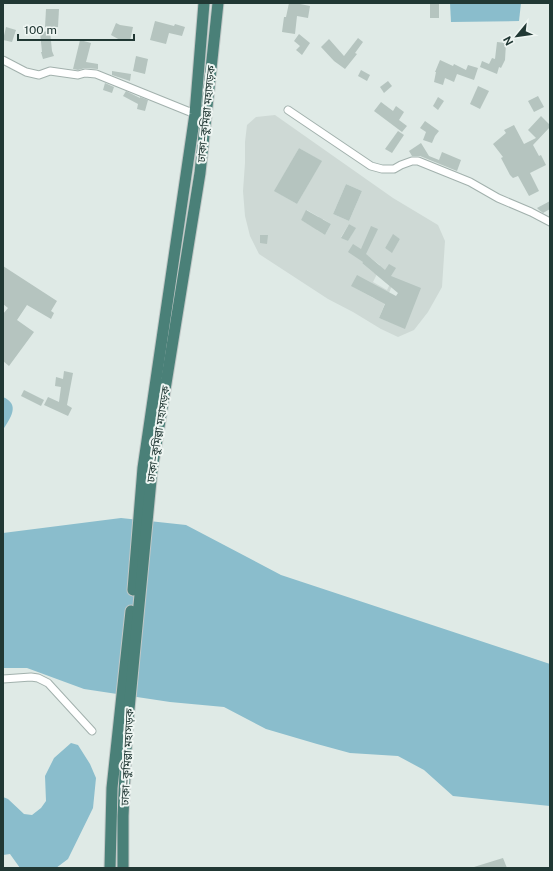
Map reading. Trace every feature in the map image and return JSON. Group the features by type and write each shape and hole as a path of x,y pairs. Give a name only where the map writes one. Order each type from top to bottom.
{"highway":[{"name":"ঢাকা–কুমিল্লা মহাসড়ক","path":"123,868 123,730 132,603 147,469 194,114 204,3"},
{"name":"ঢাকা–কুমিল্লা মহাসড়ক","path":"147,469 200,173 218,3"},
{"name":"ঢাকা–কুমিল্লা মহাসড়ক","path":"110,868 112,788 123,730"}],"street":[{"path":"3,60 26,72 39,75 50,71 78,76 85,73 96,74 194,114"},
{"path":"288,110 371,166 382,169 394,169 412,161 418,161 470,182 498,198 550,222"},
{"path":"3,678 31,677 38,678 48,683 92,731"}],"shaded area":[{"path":"275,115 393,198 438,225 445,241 442,287 428,312 414,330 398,337 381,329 328,299 259,254 250,236 245,216 243,191 247,125 256,117","holes":["299,148 321,161 297,204 275,191","346,184 362,191 349,221 333,214","307,210 319,217 313,227 301,220","323,219 331,224 325,235 317,230","349,224 355,228 348,241 341,237","393,235 400,239 392,252 385,248","368,256 380,265 374,273 362,263","377,274 391,282 387,290 373,282","357,276 375,299 352,286","395,278 405,328 379,318"]}],"water":[{"path":"450,3 521,3 519,21 451,22"},
{"path":"3,397 12,404 13,408 11,416 3,430"},
{"path":"121,518 186,525 281,575 550,664 550,806 453,796 424,770 398,756 350,753 317,744 266,729 224,707 170,702 84,689 27,668 3,668 3,533"},
{"path":"71,743 78,745 90,764 96,778 93,808 68,859 56,868 20,868 10,854 3,855 3,797 8,799 24,814 32,815 41,808 46,801 45,776 54,758"}],"building":[{"path":"289,3 310,6 308,18 297,16 295,34 282,32 284,17 286,17"},
{"path":"430,3 439,3 439,18 430,18"},
{"path":"46,9 59,9 58,27 45,27"},
{"path":"155,21 185,27 182,36 169,33 166,44 150,40"},
{"path":"116,23 133,27 130,41 120,40 111,35"},
{"path":"6,27 16,30 12,42 3,40"},
{"path":"50,31 54,56 43,59 41,52 40,32"},
{"path":"299,34 310,43 302,55 296,50 300,46 294,41"},
{"path":"358,38 363,42 355,53 357,54 345,69 334,61 321,47 329,39 344,56"},
{"path":"80,40 91,43 86,62 98,64 98,69 73,69"},
{"path":"497,42 506,43 505,60 501,68 499,67 497,74 480,67 482,61 489,64 492,58 495,59"},
{"path":"136,56 148,59 145,74 133,71"},
{"path":"440,60 453,66 454,64 466,70 468,65 478,68 474,80 457,74 454,82 445,78 443,85 434,82 435,72"},
{"path":"361,70 370,75 367,81 358,76"},
{"path":"112,71 131,74 130,81 112,75"},
{"path":"388,81 392,86 384,93 380,87"},
{"path":"105,83 114,87 112,93 103,90"},
{"path":"478,86 489,91 480,109 470,104"},
{"path":"126,91 148,100 145,111 137,109 138,104 123,96"},
{"path":"538,96 544,107 534,112 528,101"},
{"path":"438,97 444,101 438,110 433,106"},
{"path":"381,102 393,111 396,106 404,112 399,120 407,126 402,132 374,111"},
{"path":"541,116 550,125 550,127 533,145 539,156 541,155 546,165 530,173 539,191 529,196 518,176 513,178 510,175 501,158 503,157 493,144 506,133 504,130 514,125 524,144 536,138 528,130"},
{"path":"425,121 439,131 432,143 423,140 426,132 420,128"},
{"path":"398,131 404,135 392,153 385,149"},
{"path":"421,143 429,156 439,160 442,152 461,160 457,171 420,156 412,156 409,151"},
{"path":"299,148 322,161 297,204 274,191"},
{"path":"346,184 362,191 349,221 333,214"},
{"path":"550,201 550,209 543,213 537,208"},
{"path":"306,210 331,224 325,235 301,220"},
{"path":"349,224 356,228 348,241 341,238"},
{"path":"371,226 378,229 366,254 385,270 389,264 396,268 391,276 421,288 405,329 379,318 385,304 351,286 357,275 396,296 398,293 362,263 363,262 348,252 353,244 361,249"},
{"path":"393,234 400,239 392,253 385,248"},
{"path":"260,235 268,235 267,244 260,243"},
{"path":"3,266 57,301 51,311 54,313 51,319 27,305 17,320 34,332 9,366 3,361 3,314 8,308 3,304"},
{"path":"64,371 73,373 67,405 72,408 68,416 44,405 48,397 59,402 61,387 55,386 56,377 63,379"},
{"path":"24,390 44,400 41,406 21,396"},
{"path":"503,858 507,868 474,868 474,867"}]}
